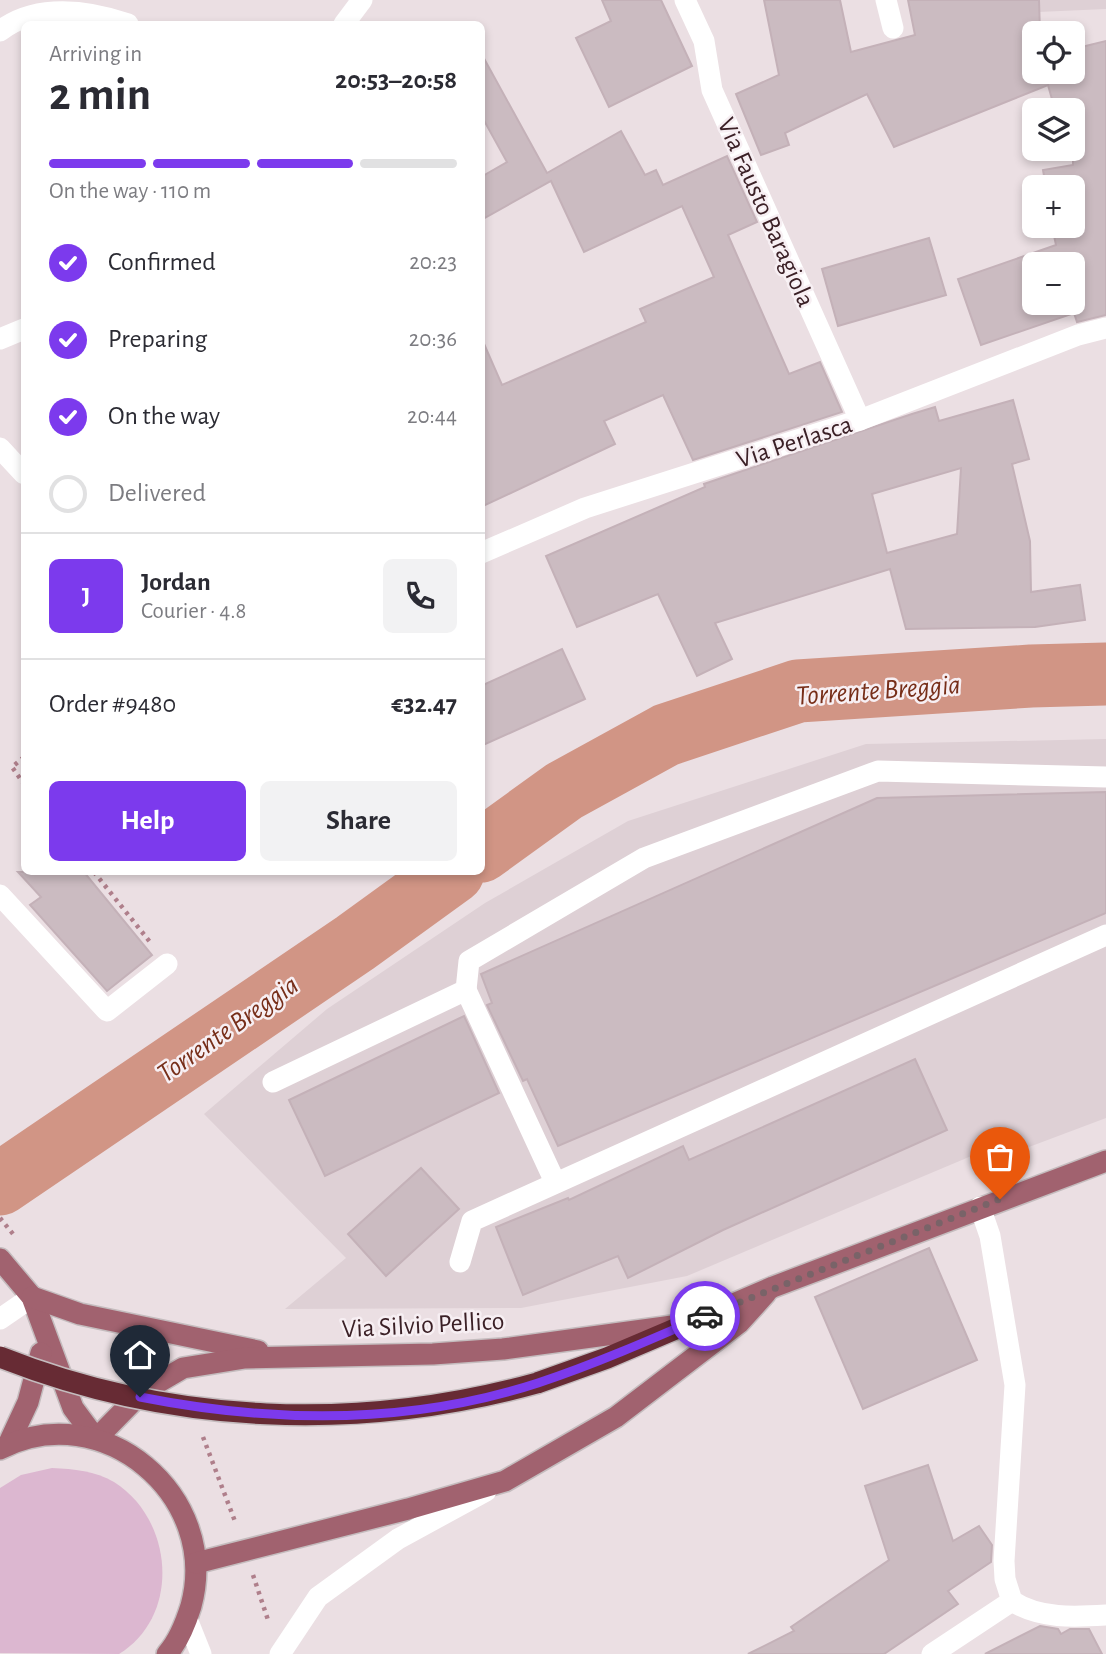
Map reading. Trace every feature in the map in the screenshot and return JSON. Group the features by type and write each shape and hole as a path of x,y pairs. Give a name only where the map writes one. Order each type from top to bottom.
{"highway":[{"path":"0,1356 76,1383 216,1410 299,1416 386,1413 464,1401 537,1383 687,1324"}],"main road":[{"name":"Via Silvio Pellico","path":"96,1439 142,1392 183,1368 232,1360 492,1350 687,1324 773,1287 1106,1161"},
{"path":"0,1259 32,1297 73,1408 96,1439"},
{"name":"Via Silvio Pellico","path":"196,1563 505,1480 615,1417 739,1322 773,1287"},
{"path":"32,1297 80,1314 290,1357"},
{"path":"4,1447 28,1402 41,1365 44,1324"},
{"path":"4,1447 57,1434 96,1439 124,1451 157,1475 180,1505 191,1534 196,1563 195,1591 187,1619 167,1654"}],"street":[{"path":"346,21 362,0"},
{"name":"Via Fausto Baragiola","path":"685,0 704,40 712,90 860,420"},
{"path":"886,0 893,28"},
{"path":"0,31 13,21 56,10 113,21"},
{"name":"Via Perlasca","path":"485,551 584,508 860,420 1078,335 1106,328"},
{"path":"0,340 21,330"},
{"path":"0,448 21,471"},
{"path":"555,1182 466,990 469,961 644,858 877,771 1106,777"},
{"path":"0,895 107,1010 167,964"},
{"path":"460,1262 472,1221 1106,935"},
{"path":"273,1082 466,990"},
{"path":"980,1207 990,1236 1015,1385 1005,1579 1012,1601 1022,1607 1074,1617 1106,1615"},
{"path":"0,1320 32,1297"},
{"path":"280,1654 318,1597 398,1539 505,1480"},
{"path":"932,1654 1012,1601"},
{"path":"187,1619 201,1654"}],"path":[{"path":"21,760 12,767 21,779"},
{"path":"96,875 167,964"},
{"path":"202,1434 271,1628"}],"shaded area":[{"path":"1036,0 1106,0 1106,9 1038,12"},
{"path":"1106,739 1106,1118 1021,1150 1007,1141 687,1276 521,1308 285,1309 346,1258 204,1114 327,1009 485,903 628,821 866,744"},
{"path":"52,1468 84,1471 114,1482 134,1498 149,1519 158,1542 162,1567 161,1592 153,1616 139,1637 119,1654 0,1653 0,1488 21,1475"}],"building":[{"path":"602,0 661,0 692,66 609,107 576,38 611,21"},
{"path":"764,0 840,0 851,52 915,35 908,0 1039,0 1040,21 1022,21 1022,84 1085,84 1085,46 1106,41 1106,315 1077,322 1075,315 1085,315 1085,252 1036,252 1056,245 1055,238 1085,238 1085,175 1044,175 1043,170 1073,165 1073,161 1085,161 1085,98 1052,98 1048,85 894,147 867,94 785,133 789,145 761,155 736,94 779,75"},
{"path":"485,60 547,173 621,131 645,175 656,170 663,185 727,156 757,222 728,235 789,374 820,362 842,412 693,460 663,395 604,421 615,444 485,505 485,346 502,385 646,322 640,309 714,277 682,206 584,252 551,181 485,218 485,175 507,162 485,122"},
{"path":"929,238 946,295 838,326 822,269"},
{"path":"1022,257 1022,315 1068,315 981,345 958,279"},
{"path":"1013,400 1029,459 1012,464 1030,541 1031,592 1080,585 1085,620 1035,627 906,629 890,569 715,623 732,659 697,676 658,594 577,627 546,556 705,487 704,484 935,407 939,421","holes":["961,468 957,534 887,553 872,494"]},
{"path":"562,649 585,699 485,744 485,684"},
{"path":"1106,792 1106,913 558,1146 527,1079 523,1081 487,1005 492,1003 481,974 877,798"},
{"path":"18,872 21,872 21,875 86,875 152,955 107,991 30,905 41,897"},
{"path":"464,1016 499,1093 325,1176 289,1100"},
{"path":"915,1059 947,1130 723,1230 628,1278 618,1256 523,1295 496,1227 568,1198 569,1200 683,1146 689,1160"},
{"path":"421,1168 459,1209 386,1276 348,1234"},
{"path":"929,1248 977,1360 863,1409 815,1297"},
{"path":"928,1465 953,1541 979,1526 992,1545 991,1562 948,1591 958,1604 884,1654 748,1654 794,1631 791,1627 889,1560 865,1486"},
{"path":"1040,1626 1058,1629 1061,1634 1070,1629 1089,1629 1102,1654 985,1654"}],"waterway":[{"name":"Torrente Breggia","path":"485,848 564,791 666,735 798,691 1031,676 1106,674"},
{"name":"Torrente Breggia","path":"0,1184 355,943 449,875"}],"way so far":[{"path":"705,1316 1000,1199"}],"route":[{"path":"140,1397 216,1410 299,1416 345,1416 423,1408 537,1383 607,1358 705,1316"}]}
